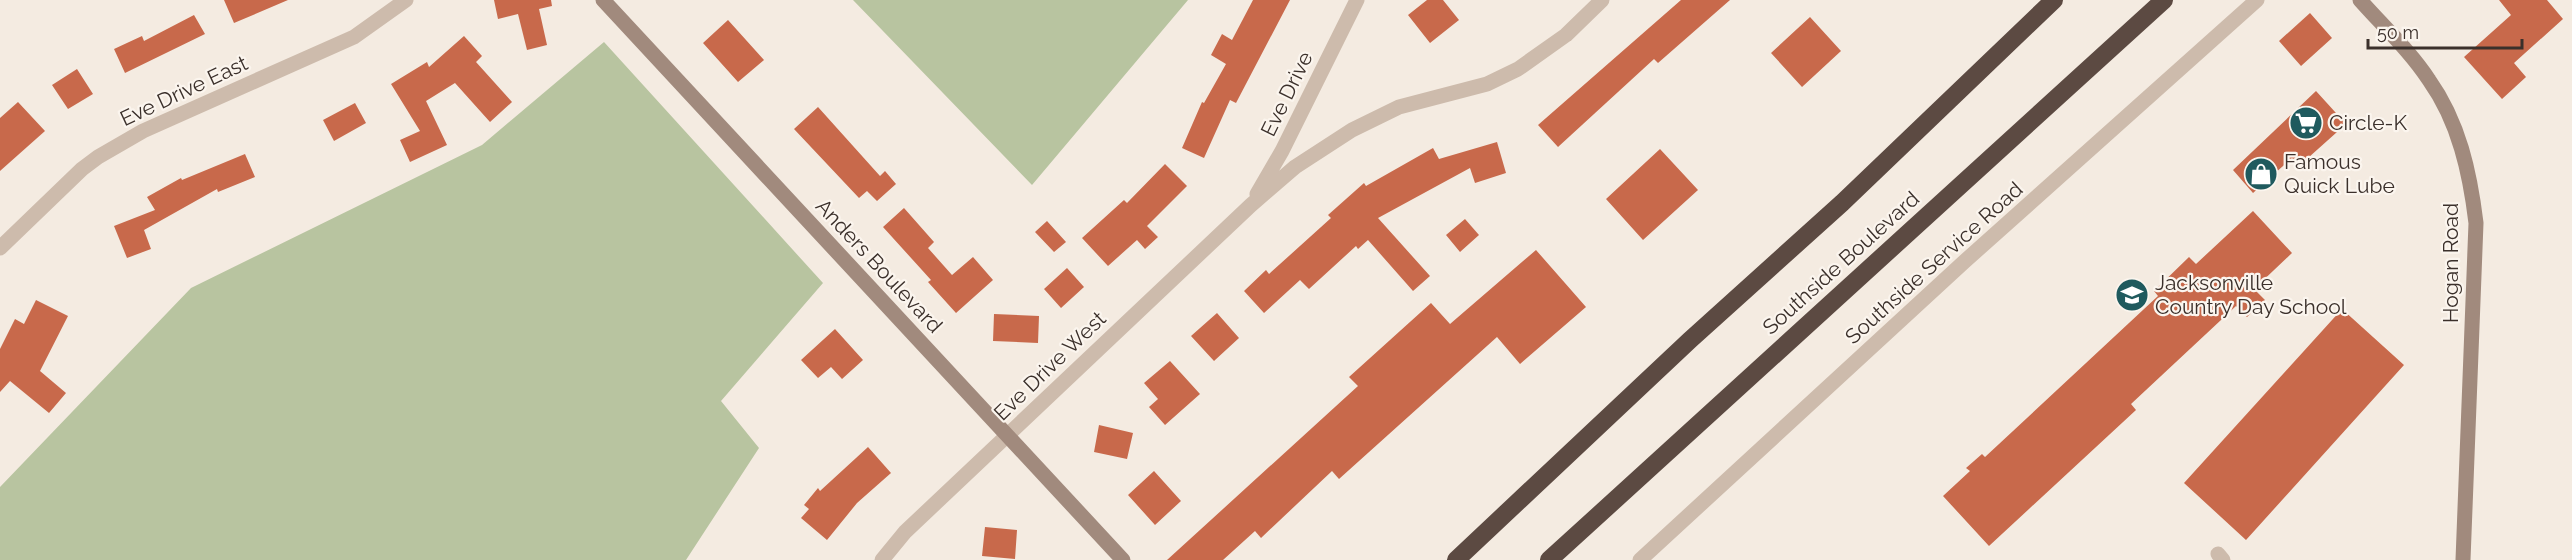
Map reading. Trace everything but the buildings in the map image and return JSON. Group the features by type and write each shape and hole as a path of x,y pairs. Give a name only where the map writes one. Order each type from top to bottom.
{"highway":[{"name":"Southside Boulevard","path":"1456,560 1689,340 1842,203 2054,0"},
{"name":"Southside Boulevard","path":"1549,560 2164,0"}],"street":[{"name":"Eve Drive East","path":"0,248 82,169 98,157 142,131 354,37 405,0"},
{"name":"Anders Boulevard","path":"603,0 1123,560"},
{"name":"Eve Drive","path":"1251,205 1282,151 1357,0"},
{"path":"1251,205 1295,167 1352,130 1399,107 1487,84 1518,69 1566,35 1602,0"},
{"name":"Southside Service Road","path":"1640,560 1965,261 2257,0"},
{"name":"Hogan Road","path":"2360,0 2430,80 2460,142 2471,181 2476,222 2463,560"},
{"name":"Eve Drive West","path":"882,560 905,532 1251,205"}],"green space":[{"path":"853,0 1188,0 1032,185"},
{"path":"604,42 823,283 721,401 759,448 686,560 0,560 0,487 191,288 482,145"}],"place":[{"name":"Circle-K","path":"2306,123"},
{"name":"Famous Quick Lube","path":"2261,174"},
{"name":"Jacksonville Country Day School","path":"2132,295"}]}
